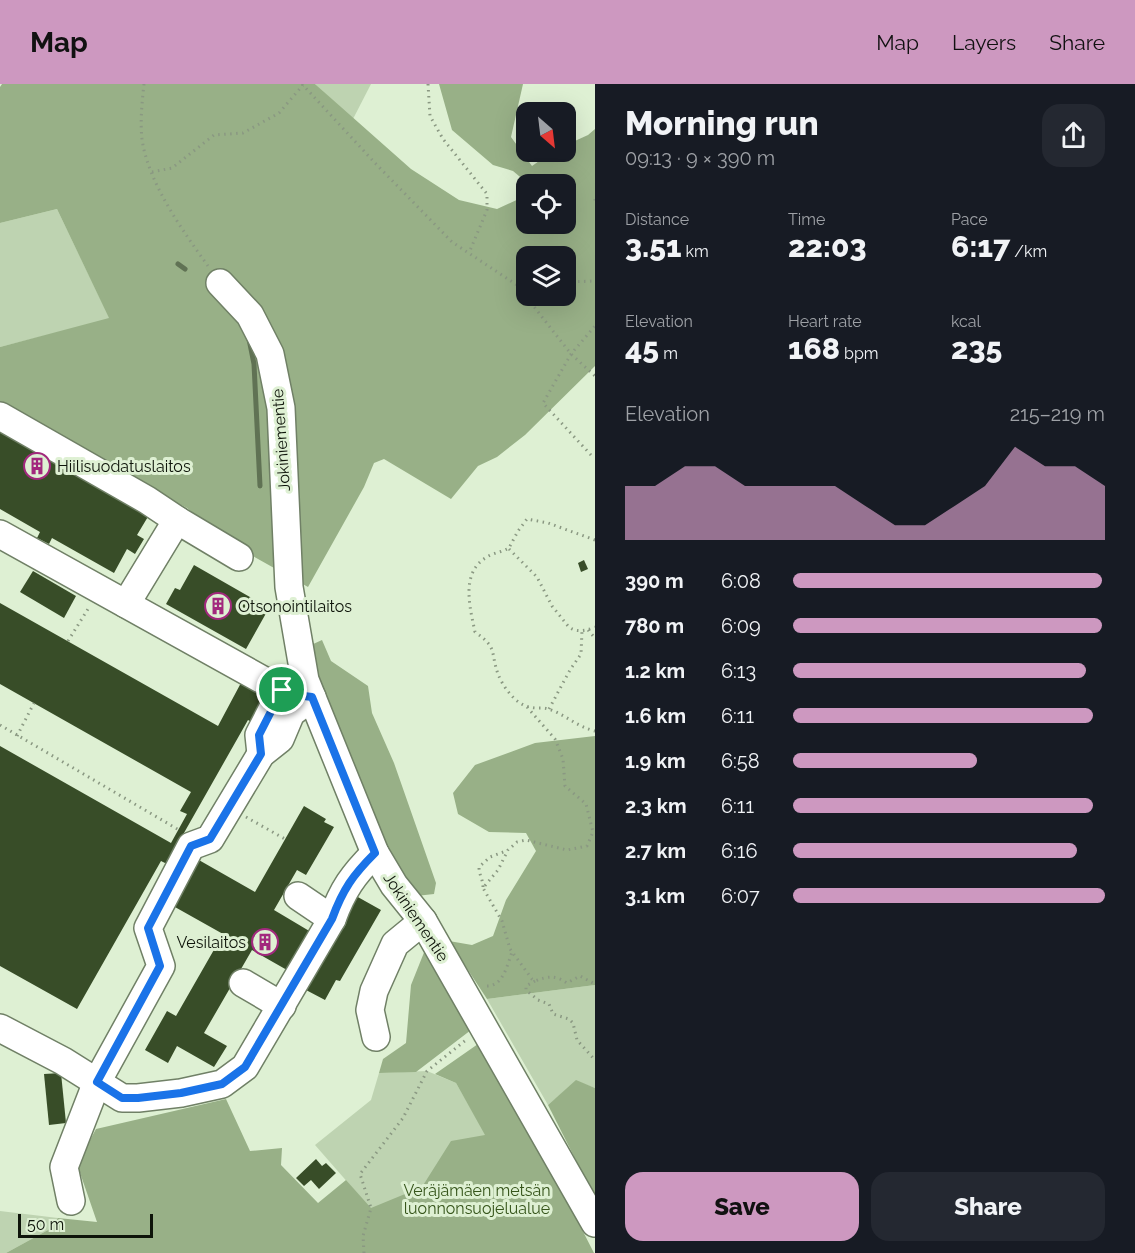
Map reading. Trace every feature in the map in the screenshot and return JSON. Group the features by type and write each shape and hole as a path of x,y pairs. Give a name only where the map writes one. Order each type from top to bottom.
{"street":[{"name":"Jokiniementie","path":"220,283 250,315 270,354 281,408 289,587 305,681 375,853 394,885 423,921 595,1223"},
{"path":"0,416 147,500 239,557"},
{"path":"126,604 177,520"},
{"path":"0,534 288,694 312,697"},
{"path":"261,754 259,735 282,690"},
{"path":"71,1202 64,1167 97,1082 160,966 148,928 191,846 210,839 261,754 280,740 291,713 312,697"},
{"path":"0,1028 63,1061 122,1098 181,1093 222,1084 245,1067 332,919 341,893 359,869 375,853"},
{"path":"298,896 332,919"},
{"path":"376,1036 370,1010 374,991 395,944 423,921"},
{"path":"243,983 282,1006"}],"path":[{"path":"144,84 142,140 152,172 191,242 220,283"},
{"path":"152,172 172,168 214,135 243,133 279,113 303,84 375,163 452,242 516,284"},
{"path":"428,84 430,117 442,139 487,194 487,210 469,253"},
{"path":"595,199 595,205"},
{"path":"576,282 595,281"},
{"path":"533,306 571,354 595,376"},
{"path":"591,455 543,403 571,354 595,326"},
{"path":"590,333 595,336"},
{"path":"587,846 593,832 586,804 565,786 563,759 555,739 527,707 510,694 498,675 496,659 489,642 474,632 467,598 473,570 487,557 509,549 527,519 538,519 595,540"},
{"path":"509,549 537,577 552,606 571,629 582,631 595,627"},
{"path":"69,641 100,589"},
{"path":"588,630 595,638"},
{"path":"549,709 570,670 582,654 582,631"},
{"path":"17,736 34,703"},
{"path":"527,707 549,709 586,729 595,730"},
{"path":"0,725 202,843"},
{"path":"229,808 285,839"},
{"path":"483,888 498,870 513,844 523,840 567,850 595,845"},
{"path":"508,850 490,857 479,867 479,875 483,881 483,888 502,921 512,952 535,981"},
{"path":"458,981 491,986 500,982 512,952"},
{"path":"595,984 580,976 567,983 559,977 549,976 526,986 526,990 538,1000 549,1004 553,1014 569,1019 573,1023 577,1040 595,1060"},
{"path":"364,1253 363,1236 371,1208 360,1174 403,1118 427,1071 468,1039 486,1030"}],"green space":[{"path":"2,84 315,84 411,169 459,200 497,209 516,200 516,234 576,234 576,174 517,174 493,165 452,130 439,84 523,84 519,102 516,102 516,115 511,137 516,144 516,162 529,162 532,166 538,162 576,162 576,140 595,129 595,366 525,435 497,457 478,466 451,499 384,459 374,463 364,487 308,587 228,542 187,508 133,481 0,405 0,347 109,318 57,209 0,223 0,87"},
{"path":"315,84 371,84 353,119"},
{"path":"57,209 110,319 0,347 0,223"},
{"path":"322,640 331,661 368,686 372,713 394,763 436,883 434,894 416,896 396,868 312,667 311,645"},
{"path":"595,736 595,985 487,999 449,941 472,945 493,936 506,900 536,851 526,833 489,832 458,814 453,793 475,765 535,743"},
{"path":"425,950 471,1030 416,1072 379,1073 383,1059 406,1043 411,985"},
{"path":"595,985 595,1088 576,1081 548,1105 487,999"},
{"name":"Veräjämäen metsän luonnonsuojelualue","path":"478,1044 530,1128 594,1253 6,1253 48,1230 58,1218 97,1222 77,1164 96,1129 226,1099 250,1151 282,1148 281,1165 318,1203 346,1180 371,1208 422,1187 451,1141 485,1135 456,1083 435,1074"},
{"name":"Veräjämäen metsän luonnonsuojelualue","path":"427,1071 456,1083 486,1135 572,1253 152,1253 378,1217 315,1145 371,1100 379,1073"},
{"path":"576,1080 595,1088 595,1198 548,1105"},
{"path":"0,1211 58,1218 48,1230 6,1253 0,1253"}],"building":[{"name":"Hiilisuodatuslaitos","path":"0,424 152,510 137,535 144,539 135,554 127,549 114,573 52,538 49,544 37,538 40,532 0,509"},
{"path":"584,560 588,569 581,572 578,563"},
{"name":"Otsonointilaitos","path":"194,565 269,608 246,649 166,604 175,588 180,590"},
{"path":"33,571 76,596 64,618 20,592"},
{"path":"0,603 218,726 242,681 271,698 255,724 248,720 176,847 255,892 304,806 326,819 324,822 334,827 306,875 297,870 274,910 316,935 294,974 252,950 204,1033 227,1046 214,1067 177,1046 168,1063 145,1050 167,1011 176,1016 223,934 166,902 167,864 161,861 77,1009 0,966 0,746 171,843 187,814 180,811 191,792 0,684"},
{"path":"356,896 381,910 340,981 336,980 325,1000 306,990"},
{"path":"61,1073 66,1123 49,1125 44,1074"},
{"path":"316,1159 322,1166 326,1163 336,1173 319,1189 311,1180 304,1186 296,1178"}],"waterway":[{"path":"178,264 185,269"},
{"path":"249,339 254,364 260,486"}],"place":[{"name":"Hiilisuodatuslaitos","path":"37,466"},
{"name":"Otsonointilaitos","path":"218,606"},
{"name":"Vesilaitos","path":"265,942"}],"route":[{"path":"282,690 288,694 312,697 375,853 359,869 341,893 332,919 245,1067 222,1084 181,1093 122,1098 97,1082 160,966 148,928 191,846 210,839 261,754 259,735 282,690"}]}
